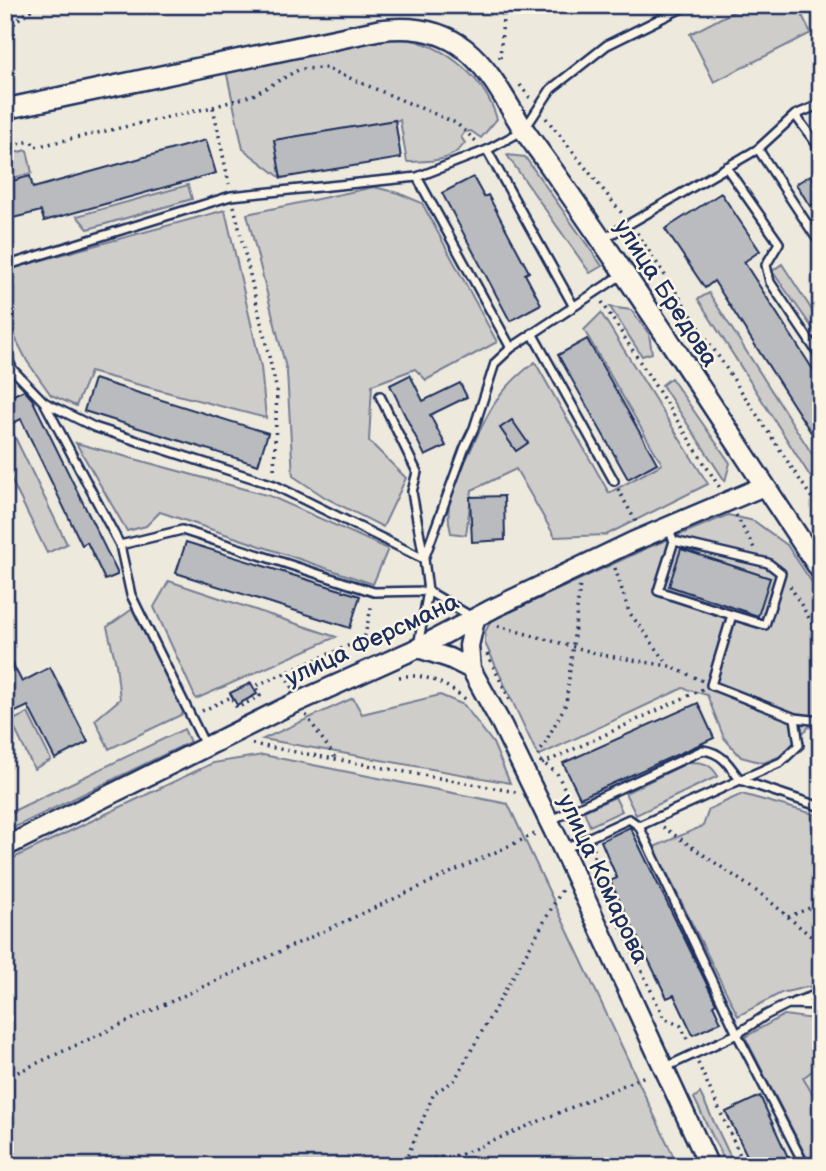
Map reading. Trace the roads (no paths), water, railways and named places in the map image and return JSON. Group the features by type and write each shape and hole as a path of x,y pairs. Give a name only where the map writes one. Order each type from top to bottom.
{"main road":[{"name":"улица Бредова","path":"5,109 379,30 402,27 443,36 463,48 500,90 524,130 602,240 819,565"}],"street":[{"name":"улица Ферсмана","path":"5,847 299,701 482,621 645,537 670,534 728,501 764,486"},
{"path":"471,669 469,646 482,621"},
{"path":"418,648 449,658 471,669"},
{"name":"улица Комарова","path":"471,669 502,725 544,826 563,850 709,1166"}],"lane":[{"path":"5,266 231,196 417,177 486,150 524,130 551,89 607,45 688,5"},
{"path":"602,240 758,149 795,116 821,104"},
{"path":"795,116 821,150"},
{"path":"758,149 821,245"},
{"path":"486,150 573,305"},
{"path":"726,167 779,243 766,265 770,282 821,358"},
{"path":"417,177 511,348"},
{"path":"424,559 474,428 495,363 531,333 624,274"},
{"path":"531,333 614,481"},
{"path":"5,353 9,372 44,402 94,427 274,485 424,559"},
{"path":"380,396 417,472 412,492 428,591 418,648"},
{"path":"44,402 120,545 131,595 206,748"},
{"path":"120,545 182,530 374,592 428,591 482,621"},
{"path":"670,534 768,563 781,573 765,625 658,591 670,534"},
{"path":"732,615 711,685 795,718 821,721"},
{"path":"639,825 781,762 799,745 795,718"},
{"path":"544,826 703,750 715,752 728,762 740,780 821,807"},
{"path":"563,850 629,819 639,825 737,1034 805,1166"},
{"path":"664,1068 737,1034 788,1004 821,993"},
{"path":"788,1004 821,1005"}]}
